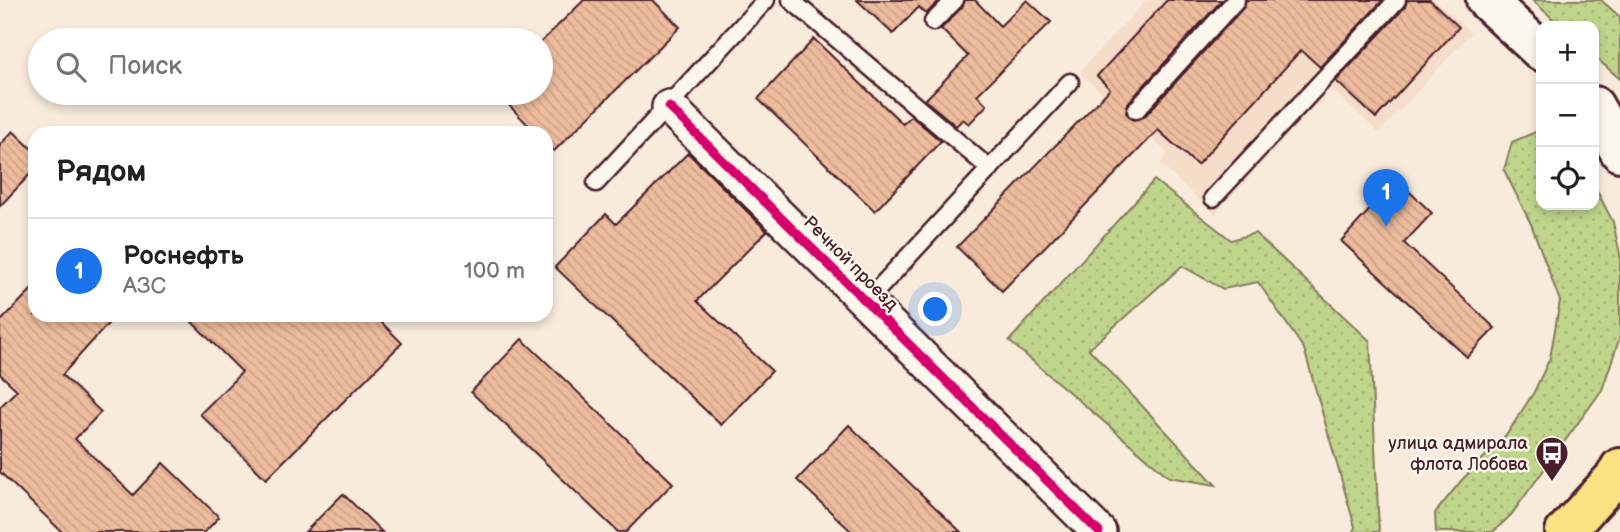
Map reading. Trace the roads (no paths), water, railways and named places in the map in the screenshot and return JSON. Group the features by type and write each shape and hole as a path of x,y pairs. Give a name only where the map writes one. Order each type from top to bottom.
{"main road":[{"path":"1565,532 1618,473"}],"street":[{"path":"1486,0 1536,46"},
{"path":"1599,101 1620,117"},
{"name":"Речной проезд","path":"669,107 1099,532"},
{"path":"1599,115 1620,152"}],"lane":[{"path":"596,183 766,0"},
{"path":"791,0 990,169"},
{"path":"933,22 955,0"},
{"path":"1136,110 1236,0"},
{"path":"1213,198 1397,0"},
{"path":"867,301 1070,82"}],"place":[{"name":"Роснефть","path":"1386,227"},
{"name":"улица адмирала флота Лобова","path":"1552,483"}]}
